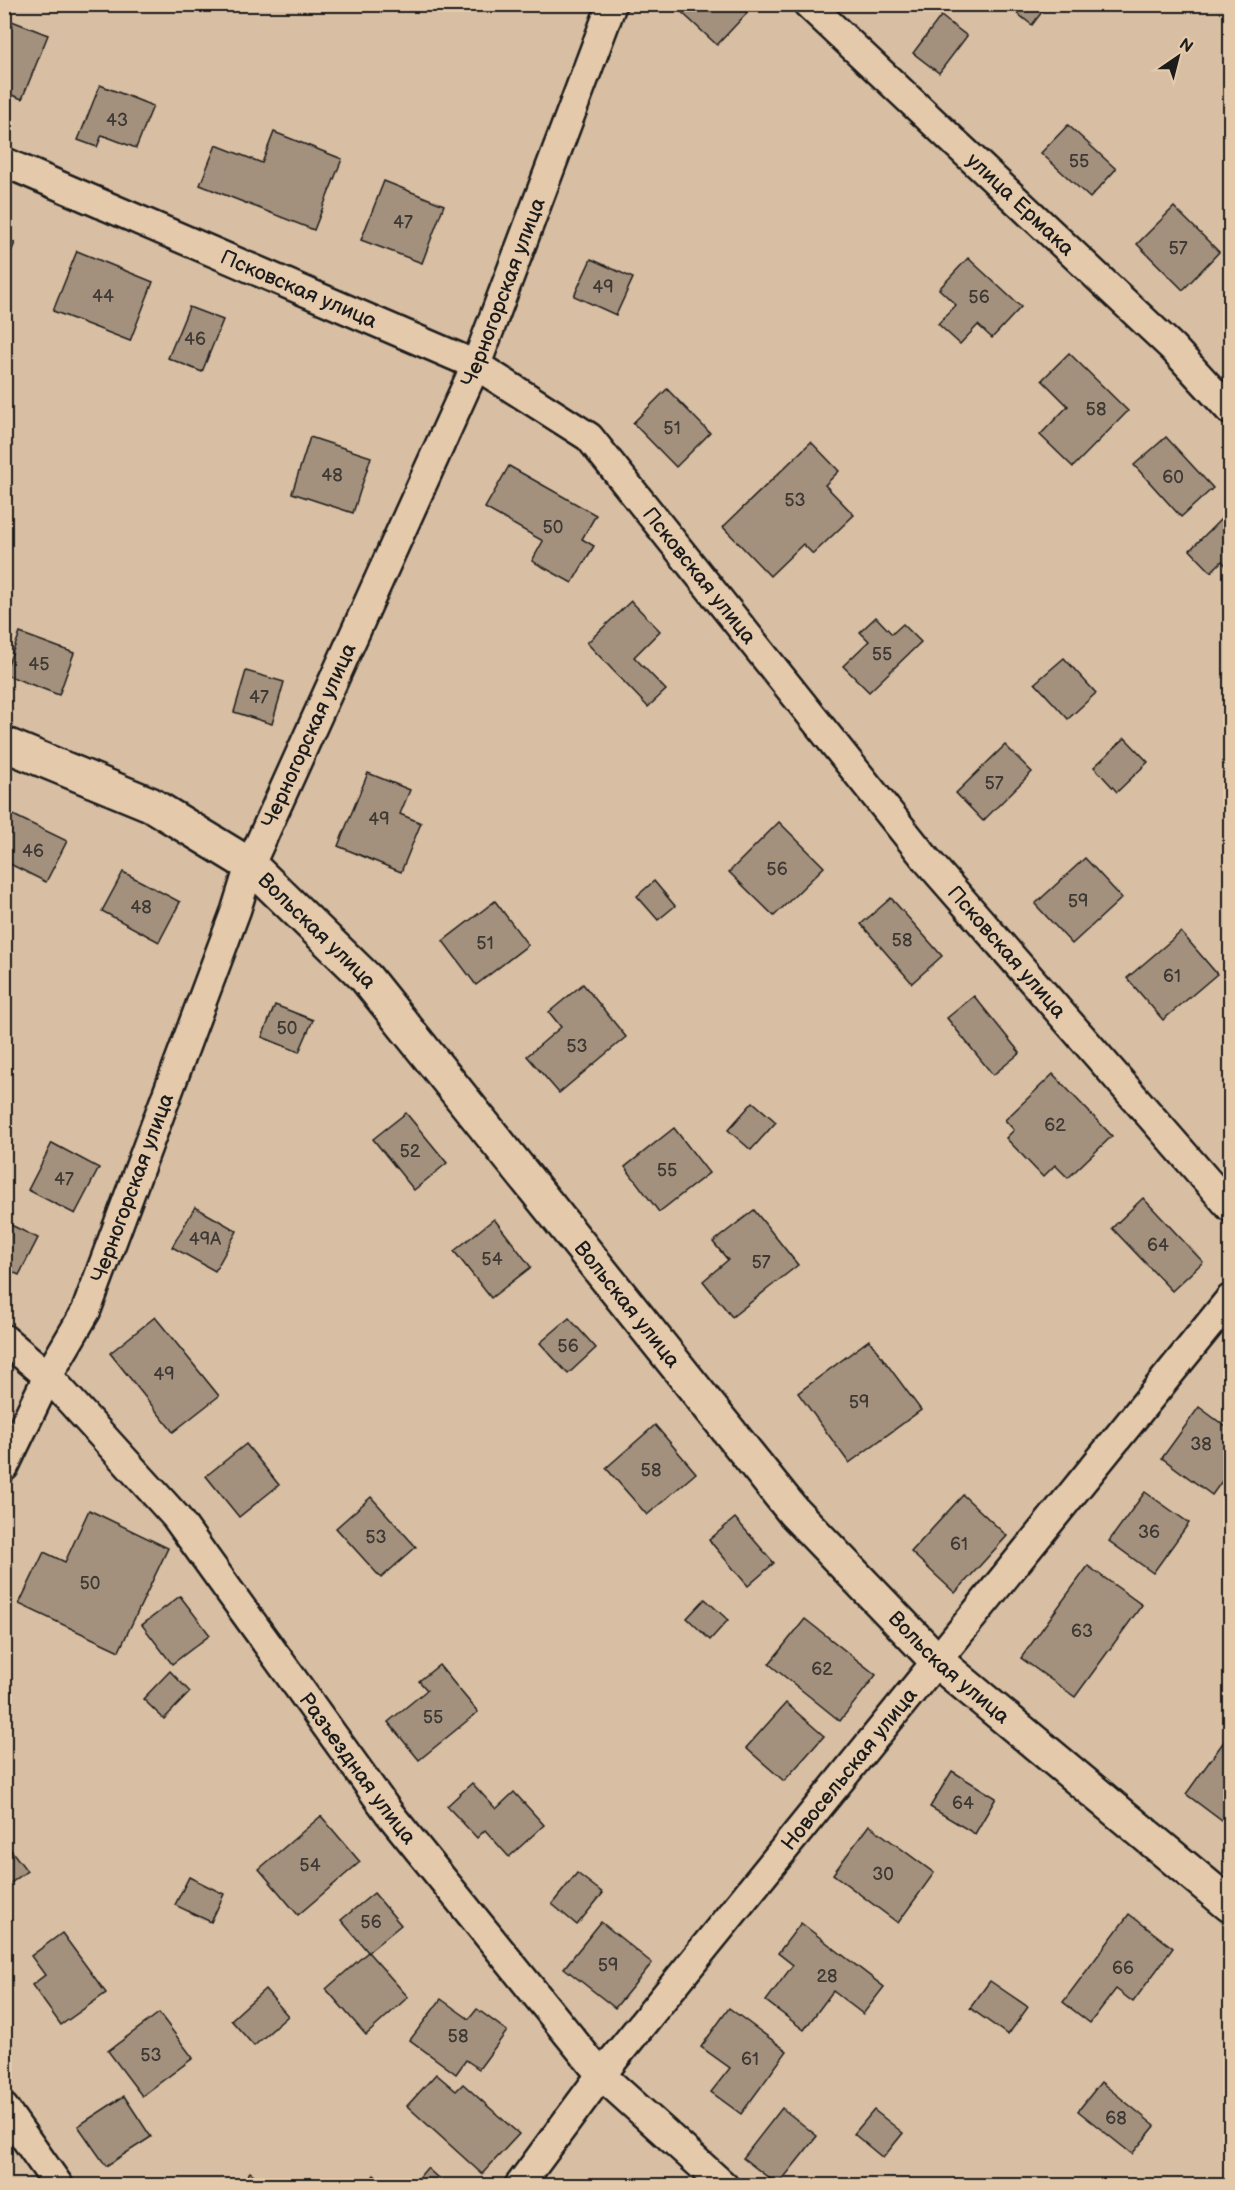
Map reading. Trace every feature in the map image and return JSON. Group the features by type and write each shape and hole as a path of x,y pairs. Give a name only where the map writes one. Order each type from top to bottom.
{"street":[{"name":"Черногорская улица","path":"4,1467 48,1376 86,1311 236,910 250,865 476,365 612,4"},
{"name":"улица Ермака","path":"808,4 1172,347 1230,410"},
{"name":"Псковская улица","path":"4,162 476,365 589,437 926,859 1230,1207"},
{"name":"Вольская улица","path":"4,744 150,804 250,865 366,978 793,1511 938,1662 1230,1905"},
{"name":"Новосельская улица","path":"519,2186 601,2075 1230,1299"},
{"name":"Разъездная улица","path":"4,1339 48,1376 176,1517 389,1813 601,2075 724,2186"},
{"path":"4,2108 59,2186"}],"building":[{"path":"677,4 738,4 747,13 717,45 675,6"},
{"path":"1005,4 1048,4 1032,25"},
{"path":"941,16 967,36 939,73 913,53"},
{"path":"4,18 48,35 22,99 4,92"},
{"path":"100,85 153,106 136,148 102,135 97,147 78,140"},
{"path":"1068,125 1116,169 1090,198 1041,153"},
{"path":"274,132 342,159 314,230 200,185 216,145 262,163"},
{"path":"384,181 444,205 422,263 361,240"},
{"path":"1174,207 1219,252 1183,290 1137,244"},
{"path":"4,239 15,243 4,268"},
{"path":"77,251 153,282 130,341 53,311"},
{"path":"968,258 1021,307 992,338 978,325 960,344 938,324 956,305 939,289"},
{"path":"591,259 633,278 616,315 574,296"},
{"path":"189,307 223,320 202,372 168,358"},
{"path":"1069,353 1128,411 1073,467 1040,435 1068,406 1042,380"},
{"path":"667,389 710,433 676,467 633,423"},
{"path":"310,437 371,457 353,513 292,493"},
{"path":"1166,437 1213,488 1181,517 1134,465"},
{"path":"811,442 839,471 825,485 854,515 813,554 803,544 770,576 723,527"},
{"path":"509,466 596,515 582,539 594,546 572,583 532,561 543,541 485,508"},
{"path":"1228,512 1230,514 1230,570 1222,561 1211,572 1190,550"},
{"path":"631,601 660,631 634,657 666,690 648,707 587,643"},
{"path":"876,617 892,634 903,624 921,642 869,692 843,666 869,641 860,632"},
{"path":"20,633 74,653 59,695 4,674"},
{"path":"1064,658 1096,693 1068,719 1035,683"},
{"path":"246,671 284,682 272,724 234,712"},
{"path":"1125,738 1148,762 1117,792 1094,767"},
{"path":"1005,745 1032,772 983,821 956,793"},
{"path":"368,773 410,790 400,814 421,823 401,872 338,846"},
{"path":"9,813 67,841 46,882 4,861 4,822"},
{"path":"779,822 824,867 774,916 729,872"},
{"path":"1085,858 1122,898 1072,944 1035,904"},
{"path":"123,872 180,902 159,942 102,911"},
{"path":"654,881 675,906 658,920 637,896"},
{"path":"891,898 942,956 912,983 861,924"},
{"path":"495,901 528,945 476,985 443,941"},
{"path":"1181,932 1217,974 1163,1020 1127,978"},
{"path":"583,984 626,1037 559,1093 527,1056 561,1027 549,1012"},
{"path":"974,996 1020,1053 993,1075 947,1018"},
{"path":"275,1005 313,1020 299,1052 262,1037"},
{"path":"1053,1074 1112,1136 1068,1178 1055,1165 1043,1177 1006,1138 1014,1130 1005,1120"},
{"path":"753,1102 776,1122 751,1150 728,1130"},
{"path":"406,1113 447,1163 414,1190 373,1139"},
{"path":"674,1128 709,1173 659,1212 625,1167"},
{"path":"52,1143 99,1168 75,1214 28,1190"},
{"path":"1143,1198 1203,1262 1172,1291 1112,1228"},
{"path":"195,1207 237,1231 215,1271 172,1247"},
{"path":"754,1210 798,1265 732,1317 703,1281 728,1260 713,1242"},
{"path":"494,1219 531,1267 491,1298 454,1251"},
{"path":"11,1225 38,1238 19,1275 4,1268 4,1238"},
{"path":"155,1317 219,1396 173,1432 110,1353"},
{"path":"569,1318 596,1348 568,1374 540,1343"},
{"path":"869,1340 921,1410 849,1463 798,1393"},
{"path":"1199,1407 1230,1430 1230,1470 1212,1495 1162,1458"},
{"path":"655,1425 696,1473 647,1515 606,1468"},
{"path":"246,1444 279,1485 239,1517 206,1476"},
{"path":"1145,1492 1189,1523 1153,1573 1109,1541"},
{"path":"963,1495 1007,1536 955,1593 911,1552"},
{"path":"371,1497 416,1547 381,1578 336,1528"},
{"path":"89,1510 168,1548 119,1651 19,1604 44,1552 65,1562"},
{"path":"735,1518 774,1563 748,1586 709,1540"},
{"path":"1088,1566 1142,1605 1075,1697 1021,1658"},
{"path":"180,1596 210,1635 172,1664 142,1625"},
{"path":"705,1599 728,1620 710,1640 687,1618"},
{"path":"805,1619 876,1675 840,1721 769,1664"},
{"path":"439,1665 478,1712 419,1760 388,1722 427,1690 419,1681"},
{"path":"170,1671 190,1692 164,1719 143,1699"},
{"path":"786,1703 824,1736 784,1781 746,1748"},
{"path":"1230,1733 1230,1827 1186,1794"},
{"path":"952,1771 996,1798 975,1834 930,1807"},
{"path":"472,1783 496,1809 514,1792 544,1825 509,1857 485,1830 477,1838 447,1806"},
{"path":"321,1816 360,1862 298,1915 259,1869"},
{"path":"869,1825 934,1873 898,1923 833,1874"},
{"path":"4,1841 27,1871 4,1888"},
{"path":"577,1873 603,1893 577,1925 552,1904"},
{"path":"189,1877 224,1894 211,1922 175,1905"},
{"path":"374,1893 401,1925 368,1952 341,1920"},
{"path":"1129,1914 1173,1948 1133,2002 1116,1989 1090,2023 1063,2002"},
{"path":"601,1922 652,1963 615,2008 564,1968"},
{"path":"801,1923 884,1987 863,2014 833,1991 804,2030 766,2001 793,1965 778,1953"},
{"path":"62,1933 106,1993 61,2025 32,1985 45,1975 31,1956"},
{"path":"368,1952 408,1997 366,2035 326,1989"},
{"path":"990,1981 1028,2007 1008,2035 970,2008"},
{"path":"265,1989 288,2016 254,2046 231,2020"},
{"path":"441,1999 469,2019 477,2009 507,2031 479,2069 466,2060 456,2074 410,2040"},
{"path":"729,2008 787,2051 741,2114 711,2092 730,2068 701,2047"},
{"path":"159,2013 193,2058 142,2096 108,2051"},
{"path":"436,2074 456,2091 463,2084 519,2134 482,2174 407,2106"},
{"path":"1101,2082 1155,2126 1132,2154 1078,2111"},
{"path":"124,2096 151,2137 106,2166 78,2126"},
{"path":"782,2108 817,2136 778,2185 743,2158"},
{"path":"874,2110 903,2133 883,2158 854,2134"},
{"path":"427,2168 447,2186 412,2186"},
{"path":"250,2172 268,2186 240,2186"},
{"path":"1230,2173 1230,2186 1221,2186"},
{"path":"374,2175 387,2186 365,2186"}]}
